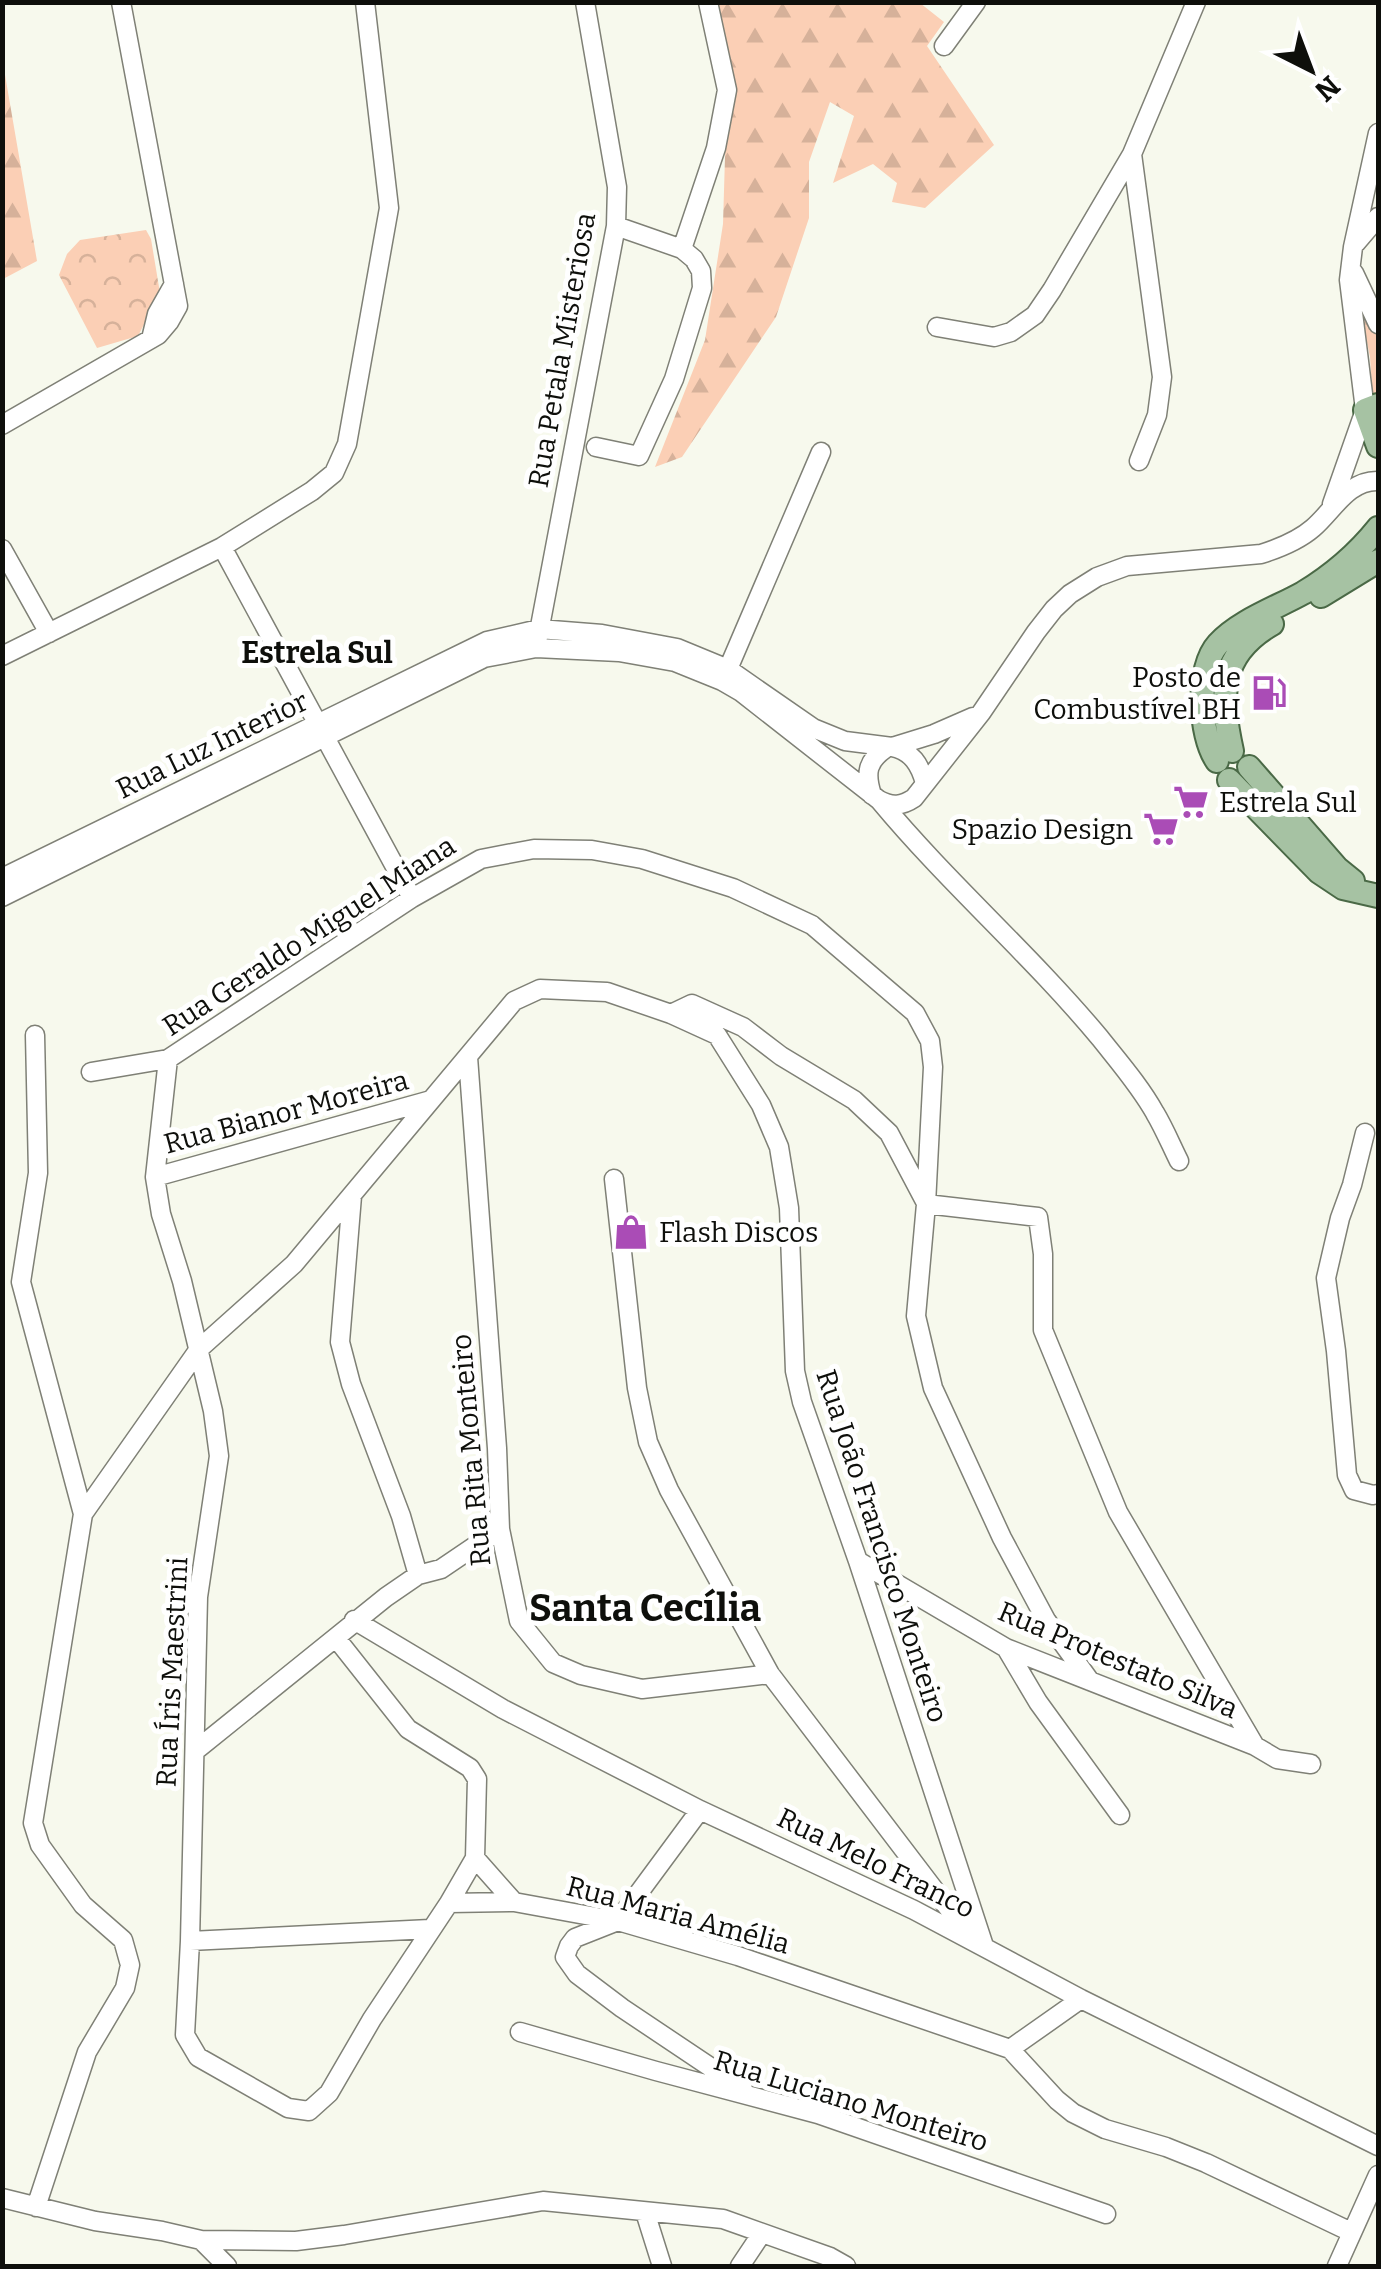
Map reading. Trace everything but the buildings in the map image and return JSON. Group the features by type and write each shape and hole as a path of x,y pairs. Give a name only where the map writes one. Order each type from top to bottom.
{"main road":[{"path":"1372,408 1378,446"},
{"path":"1378,528 1367,542 1308,590 1239,628 1214,649 1208,664 1202,716 1209,749 1232,765 1318,872 1343,888 1378,895"},
{"path":"1232,765 1224,691 1233,660 1243,645 1256,633 1378,560"}],"street":[{"path":"2,424 158,335 178,306 121,2"},
{"path":"2,656 222,547 334,473 347,444 389,208 365,2"},
{"name":"Rua Petala Misteriosa","path":"537,638 616,226 617,187 585,2"},
{"path":"682,249 716,148 727,90 708,2"},
{"path":"944,46 976,2"},
{"path":"937,327 994,337 1011,332 1035,314 1132,154 1196,2"},
{"path":"908,834 908,815 920,790 1054,608 1096,577 1127,566 1261,554 1294,541 1314,527 1332,505 1372,408 1348,280 1378,133"},
{"path":"1132,154 1162,377 1157,415 1138,461"},
{"path":"1352,255 1378,217"},
{"path":"596,447 638,456 674,379 702,288 701,271 682,249 616,226"},
{"path":"1352,255 1378,324"},
{"path":"725,675 821,452"},
{"path":"1332,505 1368,481 1378,481"},
{"path":"222,547 412,898"},
{"path":"2,549 48,634"},
{"name":"Rua Luz Interior","path":"2,878 322,730 537,638 676,662 725,675 830,737 889,747"},
{"name":"Rua Luz Interior","path":"725,675 741,692 876,798 1034,963 1118,1061 1154,1110 1180,1161"},
{"path":"920,790 901,805 876,798 868,779 874,756 980,713"},
{"name":"Rua Luz Interior","path":"2,897 322,730"},
{"path":"889,747 902,748 915,759 920,766 920,790"},
{"name":"Rua Geraldo Miguel Miana","path":"91,1072 168,1059 412,898 481,859 534,850 592,850 642,859 733,888 812,925 915,1013 930,1041 933,1067 916,1316 933,1388 1002,1538 1046,1620 1090,1681"},
{"name":"Rua João Francisco Monteiro","path":"83,1514 199,1349 294,1264 514,1001 540,989 607,992 716,1034 760,1105 779,1147 789,1208 795,1370 802,1402 858,1561 978,1943"},
{"path":"672,1014 692,1004 743,1028 854,1100 889,1133 926,1204 1038,1217 1043,1254 1043,1330 1118,1512 1255,1746"},
{"path":"35,1034 38,1173 21,1282 83,1514 33,1823 40,1845 83,1905 123,1940 130,1965 125,1988 88,2052 36,2206"},
{"name":"Rua Rita Monteiro","path":"468,1058 500,1529 519,1620 553,1664 581,1675 642,1689 770,1674"},
{"name":"Rua Íris Maestrini","path":"168,1059 156,1177 160,1214 199,1349 214,1411 219,1456 198,1597 185,2035 198,2058 288,2108 309,2111 329,2093 430,1929"},
{"name":"Rua Bianor Moreira","path":"156,1177 431,1100"},
{"path":"1366,1133 1326,1278 1347,1475 1354,1490 1378,1494"},
{"path":"614,1179 638,1388 648,1442 669,1490 770,1674 978,1943"},
{"path":"352,1195 340,1342 351,1384 402,1516 418,1576"},
{"path":"195,1751 354,1620 418,1576 441,1569 500,1529"},
{"name":"Rua Protestato Silva","path":"858,1561 1006,1648 1255,1746 1276,1759 1312,1764"},
{"name":"Rua Melo Franco","path":"354,1620 503,1709 700,1810 914,1910 1081,1999 1378,2146"},
{"path":"190,1940 430,1929 475,1858 477,1779 470,1768 408,1729 336,1638"},
{"path":"1006,1648 1038,1702 1120,1815"},
{"path":"700,1810 618,1922 576,1938 565,1957 577,1974 622,2008 755,2097"},
{"path":"909,1855 916,1884 914,1910"},
{"path":"475,1858 514,1902"},
{"name":"Rua Maria Amélia","path":"449,1903 514,1902 618,1922 738,1956 1010,2049"},
{"path":"1081,1999 1010,2049 1057,2100 1105,2129 1166,2147 1351,2232"},
{"name":"Rua Luciano Monteiro","path":"520,2032 818,2114 1106,2214"},
{"path":"1337,2266 1378,2175"},
{"path":"2,2198 95,2221 201,2240 296,2241 543,2201 723,2219 830,2256 846,2266"},
{"path":"646,2212 662,2266"},
{"path":"740,2266 762,2233"},
{"path":"201,2240 228,2266"}],"green space":[{"path":"715,3 920,3 944,22 927,46 994,145 925,208 892,202 897,183 873,164 833,183 854,116 830,102 809,162 809,218 776,317 682,457 655,467 705,340 723,224 727,90"},
{"path":"3,63 37,261 2,279"},
{"path":"146,230 160,293 138,336 97,348 59,275 67,254 80,240"},
{"path":"1363,306 1378,333 1378,399 1373,402 1370,357 1360,308"}],"place":[{"name":"Posto de Combustível BH","path":"1269,693"},
{"name":"Estrela Sul","path":"1191,802"},
{"name":"Spazio Design","path":"1161,829"},
{"name":"Flash Discos","path":"631,1232"}],"district":[{"name":"Estrela Sul","path":"317,653"},
{"name":"Santa Cecília","path":"645,1608"}]}
